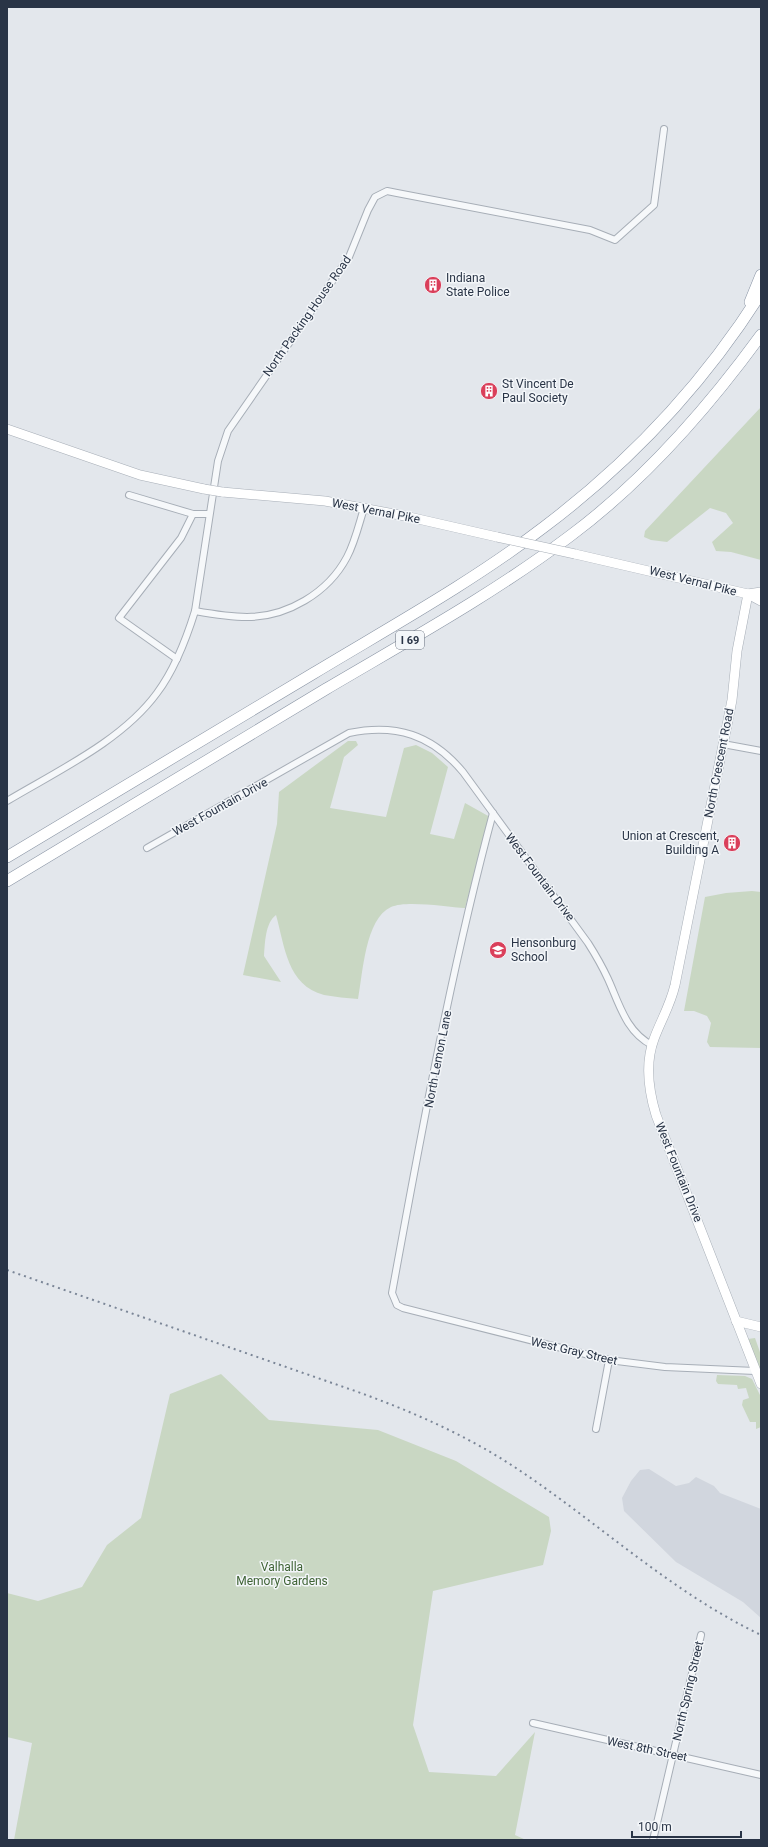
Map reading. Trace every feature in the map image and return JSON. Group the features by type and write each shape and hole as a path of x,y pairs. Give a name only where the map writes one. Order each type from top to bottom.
{"highway":[{"path":"744,319 761,275"},
{"name":"I 69","path":"7,857 443,595 543,528 604,478 642,441 696,382 761,294"},
{"name":"I 69","path":"7,882 334,684 484,597 571,536 633,482 679,436 732,375 761,335"}],"street":[{"name":"North Packing House Road","path":"7,801 96,747 130,722 156,694 177,659 195,611 218,461 228,431 236,416 349,257 368,210 375,197 387,191 590,230 615,240 654,205 664,128"},
{"name":"West Vernal Pike","path":"7,429 135,474 222,492 304,498 364,508 575,554 748,594"},
{"path":"129,495 193,514 209,514"},
{"path":"195,611 234,617 262,616 291,608 303,602 323,587 339,570 351,548 364,508"},
{"path":"177,659 120,618 181,538 193,514"},
{"path":"748,594 761,592"},
{"path":"748,594 761,601"},
{"name":"North Crescent Road","path":"652,1045 669,1009 674,989 723,744 748,594"},
{"name":"West Fountain Drive","path":"147,848 265,782 338,737 349,733 370,730 389,730 411,734 439,748 460,769 588,943 601,964 626,1019 639,1037 652,1045 649,1076 654,1109 761,1384"},
{"path":"723,744 761,751"},
{"name":"North Lemon Lane","path":"397,1305 392,1294 411,1189 472,893 493,813"},
{"name":"West Gray Street","path":"397,1305 552,1347 609,1360 665,1367 755,1371"},
{"path":"736,1321 761,1327"},
{"path":"596,1429 609,1360"},
{"name":"North Spring Street","path":"653,1840 701,1635"},
{"name":"West 8th Street","path":"534,1723 761,1775"}],"shaded area":[{"path":"649,1469 676,1486 689,1483 696,1477 714,1486 720,1493 761,1509 761,1618 743,1602 676,1562 624,1511 622,1498 631,1481 640,1470"}],"green space":[{"path":"761,407 761,560 731,552 716,551 712,542 733,523 726,513 710,508 667,542 651,540 644,537 645,531"},
{"path":"348,741 356,741 358,745 344,757 330,808 386,817 404,748 416,745 432,753 448,767 430,834 454,839 465,803 490,817 465,908 427,904 406,904 391,907 382,913 370,935 358,999 324,995 312,990 302,983 295,974 285,952 276,915 272,919 268,928 265,940 264,956 281,982 243,975 277,824 279,792"},
{"path":"752,891 761,892 761,1048 710,1047 707,1042 711,1023 707,1016 694,1011 684,1011 705,897 726,893"},
{"path":"755,1338 761,1355 761,1374 748,1339"},
{"name":"Valhalla Memory Gardens","path":"221,1374 269,1420 378,1430 456,1461 549,1517 551,1531 543,1565 433,1591 413,1725 429,1772 496,1776 535,1732 515,1835 526,1840 14,1840 32,1743 7,1737 7,1593 38,1601 82,1587 107,1545 141,1518 170,1394"},
{"path":"717,1375 745,1376 752,1379 761,1397 761,1427 756,1429 756,1422 750,1422 742,1405 743,1400 749,1398 746,1388 738,1389 737,1385 718,1384 716,1381"}],"railway":[{"path":"7,1270 358,1392 439,1425 478,1445 516,1468 547,1489 666,1578 728,1618 761,1635"}],"place":[{"name":"Indiana State Police","path":"433,285"},
{"name":"St Vincent De Paul Society","path":"489,391"},
{"name":"Union at Crescent, Building A","path":"732,843"},
{"name":"Hensonburg School","path":"498,950"}]}
